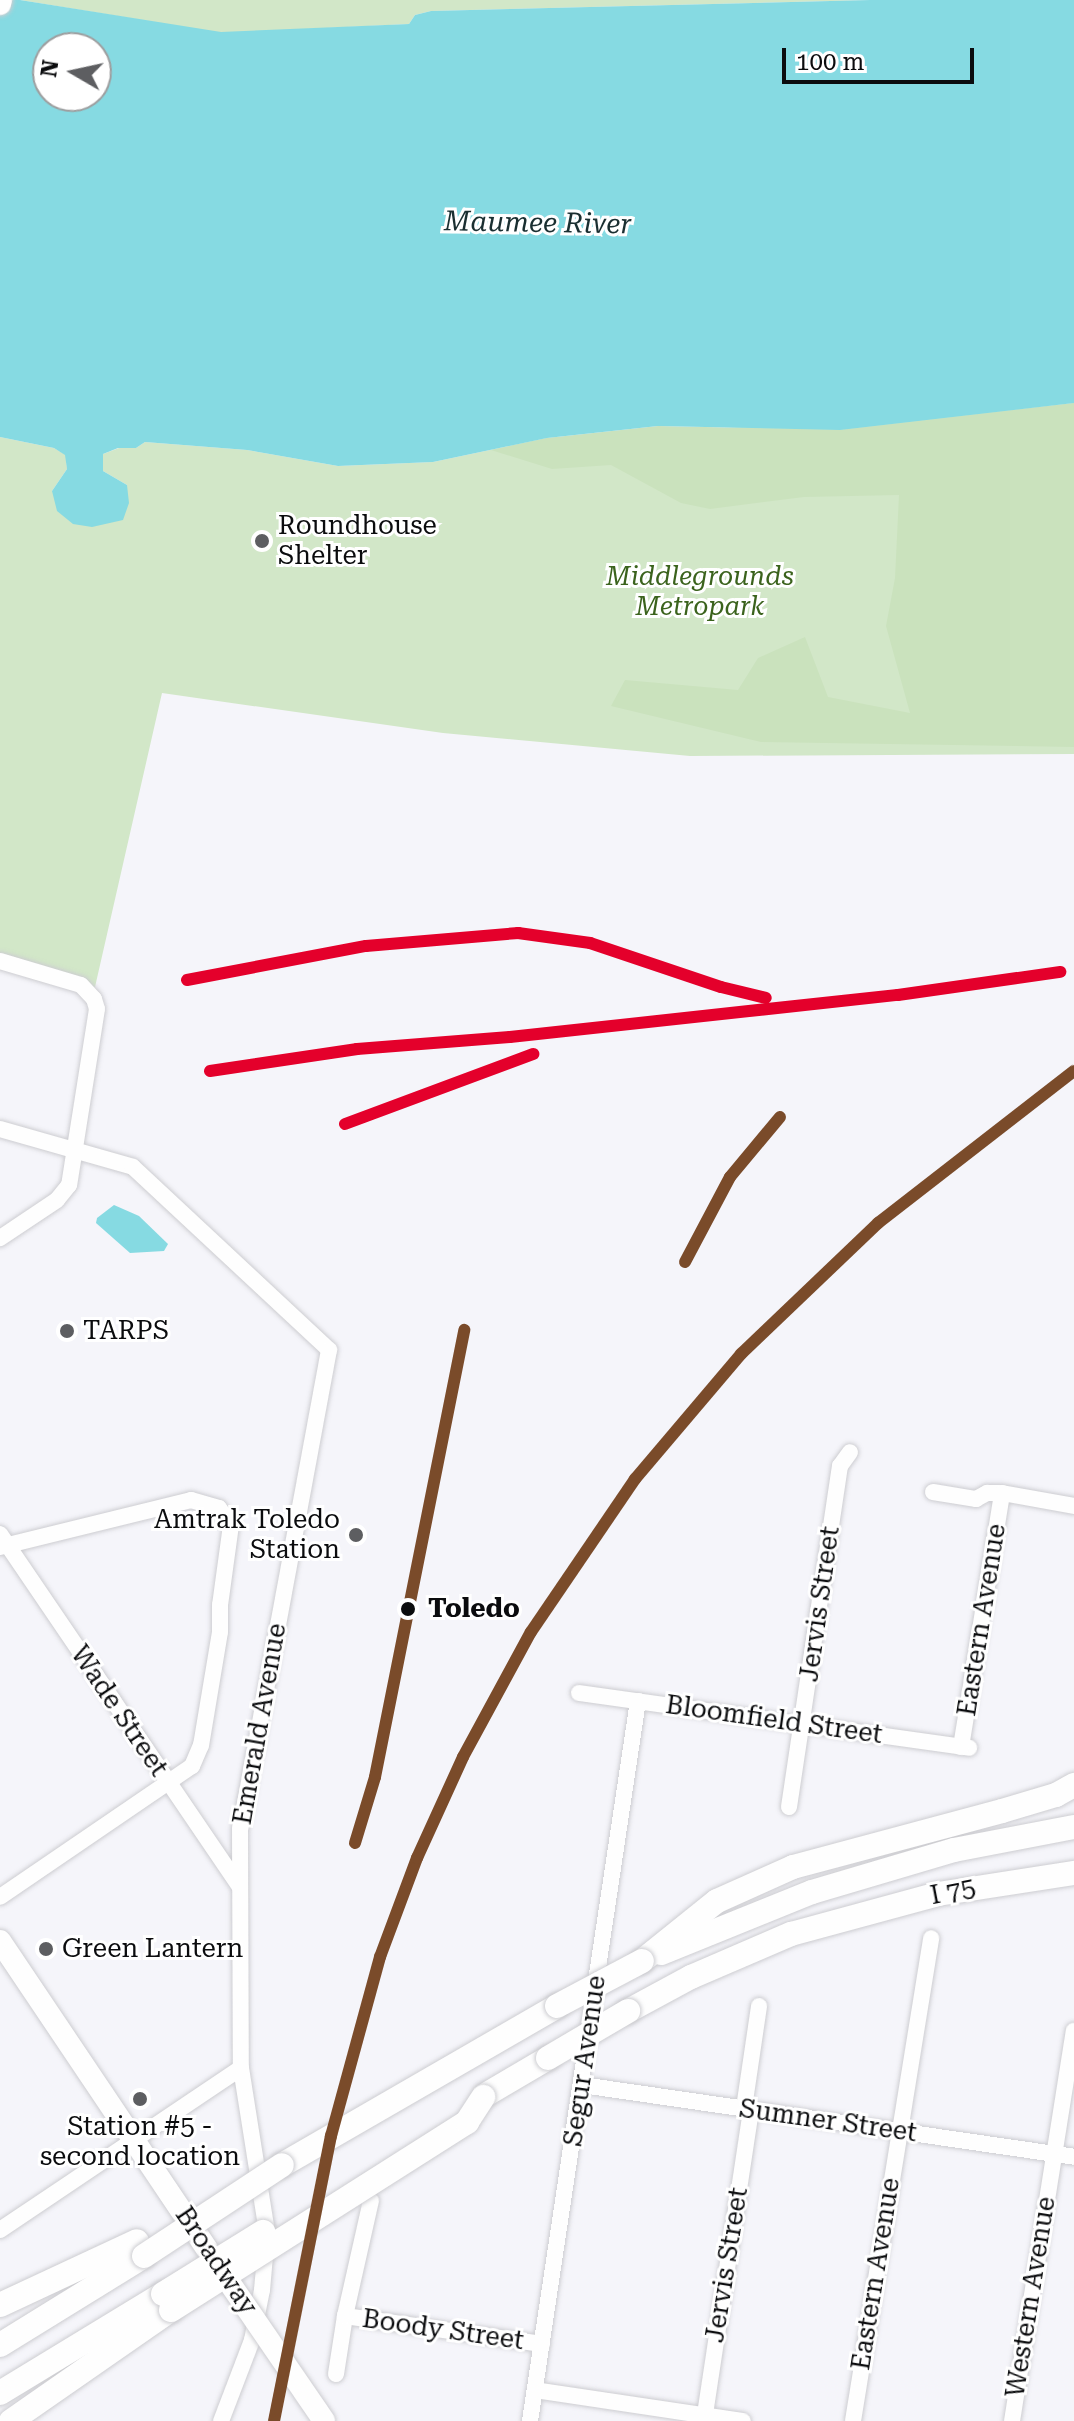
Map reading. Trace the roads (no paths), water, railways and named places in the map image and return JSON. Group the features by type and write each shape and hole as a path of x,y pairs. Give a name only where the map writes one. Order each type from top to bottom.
{"highway":[{"path":"642,1961 717,1901 793,1867 1002,1811 1056,1795 1074,1785"},
{"name":"I 75","path":"140,2249 469,2056 642,1961 812,1892 954,1850 1074,1827"},
{"name":"I 75","path":"0,2393 167,2302 485,2095 628,2011 753,1948 834,1921 992,1884 1074,1873"},
{"path":"992,1884 1074,1880"},
{"path":"0,2305 140,2249"},
{"path":"0,2345 140,2249"},
{"path":"11,2421 167,2302"}],"main road":[{"name":"Broadway","path":"0,1941 324,2421"}],"street":[{"path":"0,961 72,980 89,991 94,999 96,1019 69,1185 57,1200 0,1238"},
{"path":"0,1129 77,1148"},
{"name":"Emerald Avenue","path":"77,1148 133,1167 146,1177 329,1350 243,1810 239,1886 241,2068 266,2245 252,2340 221,2421"},
{"name":"Jervis Street","path":"789,1807 840,1466 850,1452"},
{"path":"933,1492 976,1499 994,1493 1074,1506"},
{"name":"Eastern Avenue","path":"965,1748 994,1493"},
{"path":"0,1897 192,1766 201,1745 232,1535 229,1519 213,1505 191,1500 2,1548"},
{"name":"Wade Street","path":"2,1548 239,1886"},
{"name":"Bloomfield Street","path":"579,1693 965,1748"},
{"name":"Segur Avenue","path":"530,2421 638,1701"},
{"name":"Eastern Avenue","path":"853,2421 931,1938"},
{"name":"Jervis Street","path":"704,2418 748,2109 759,2006"},
{"name":"Western Avenue","path":"1012,2421 1074,2031"},
{"path":"0,2230 241,2068"},
{"name":"Sumner Street","path":"582,2085 1074,2157"},
{"path":"336,2374 345,2316 371,2201"},
{"name":"Boody Street","path":"345,2316 542,2344"},
{"name":"Boody Street","path":"535,2390 704,2418 743,2421"}],"water":[{"name":"Maumee River","path":"0,0 20,0 221,32 409,24 415,15 431,11 870,0 1074,0 1074,403 840,430 658,426 547,438 433,462 338,466 247,450 145,442 136,448 118,448 103,454 103,471 127,485 129,503 123,520 92,527 73,524 57,511 52,491 67,469 65,455 54,448 0,437"},
{"path":"114,1205 139,1216 168,1244 164,1251 130,1253 96,1223 97,1218"}],"place":[{"name":"Roundhouse Shelter","path":"262,541"},
{"name":"TARPS","path":"67,1331"},
{"name":"Amtrak Toledo Station","path":"356,1535"},
{"name":"Toledo","path":"408,1609"},
{"name":"Green Lantern","path":"46,1949"},
{"name":"Station #5 - second location","path":"140,2099"}],"park label":[{"name":"Middlegrounds Metropark","path":"700,592"}]}
